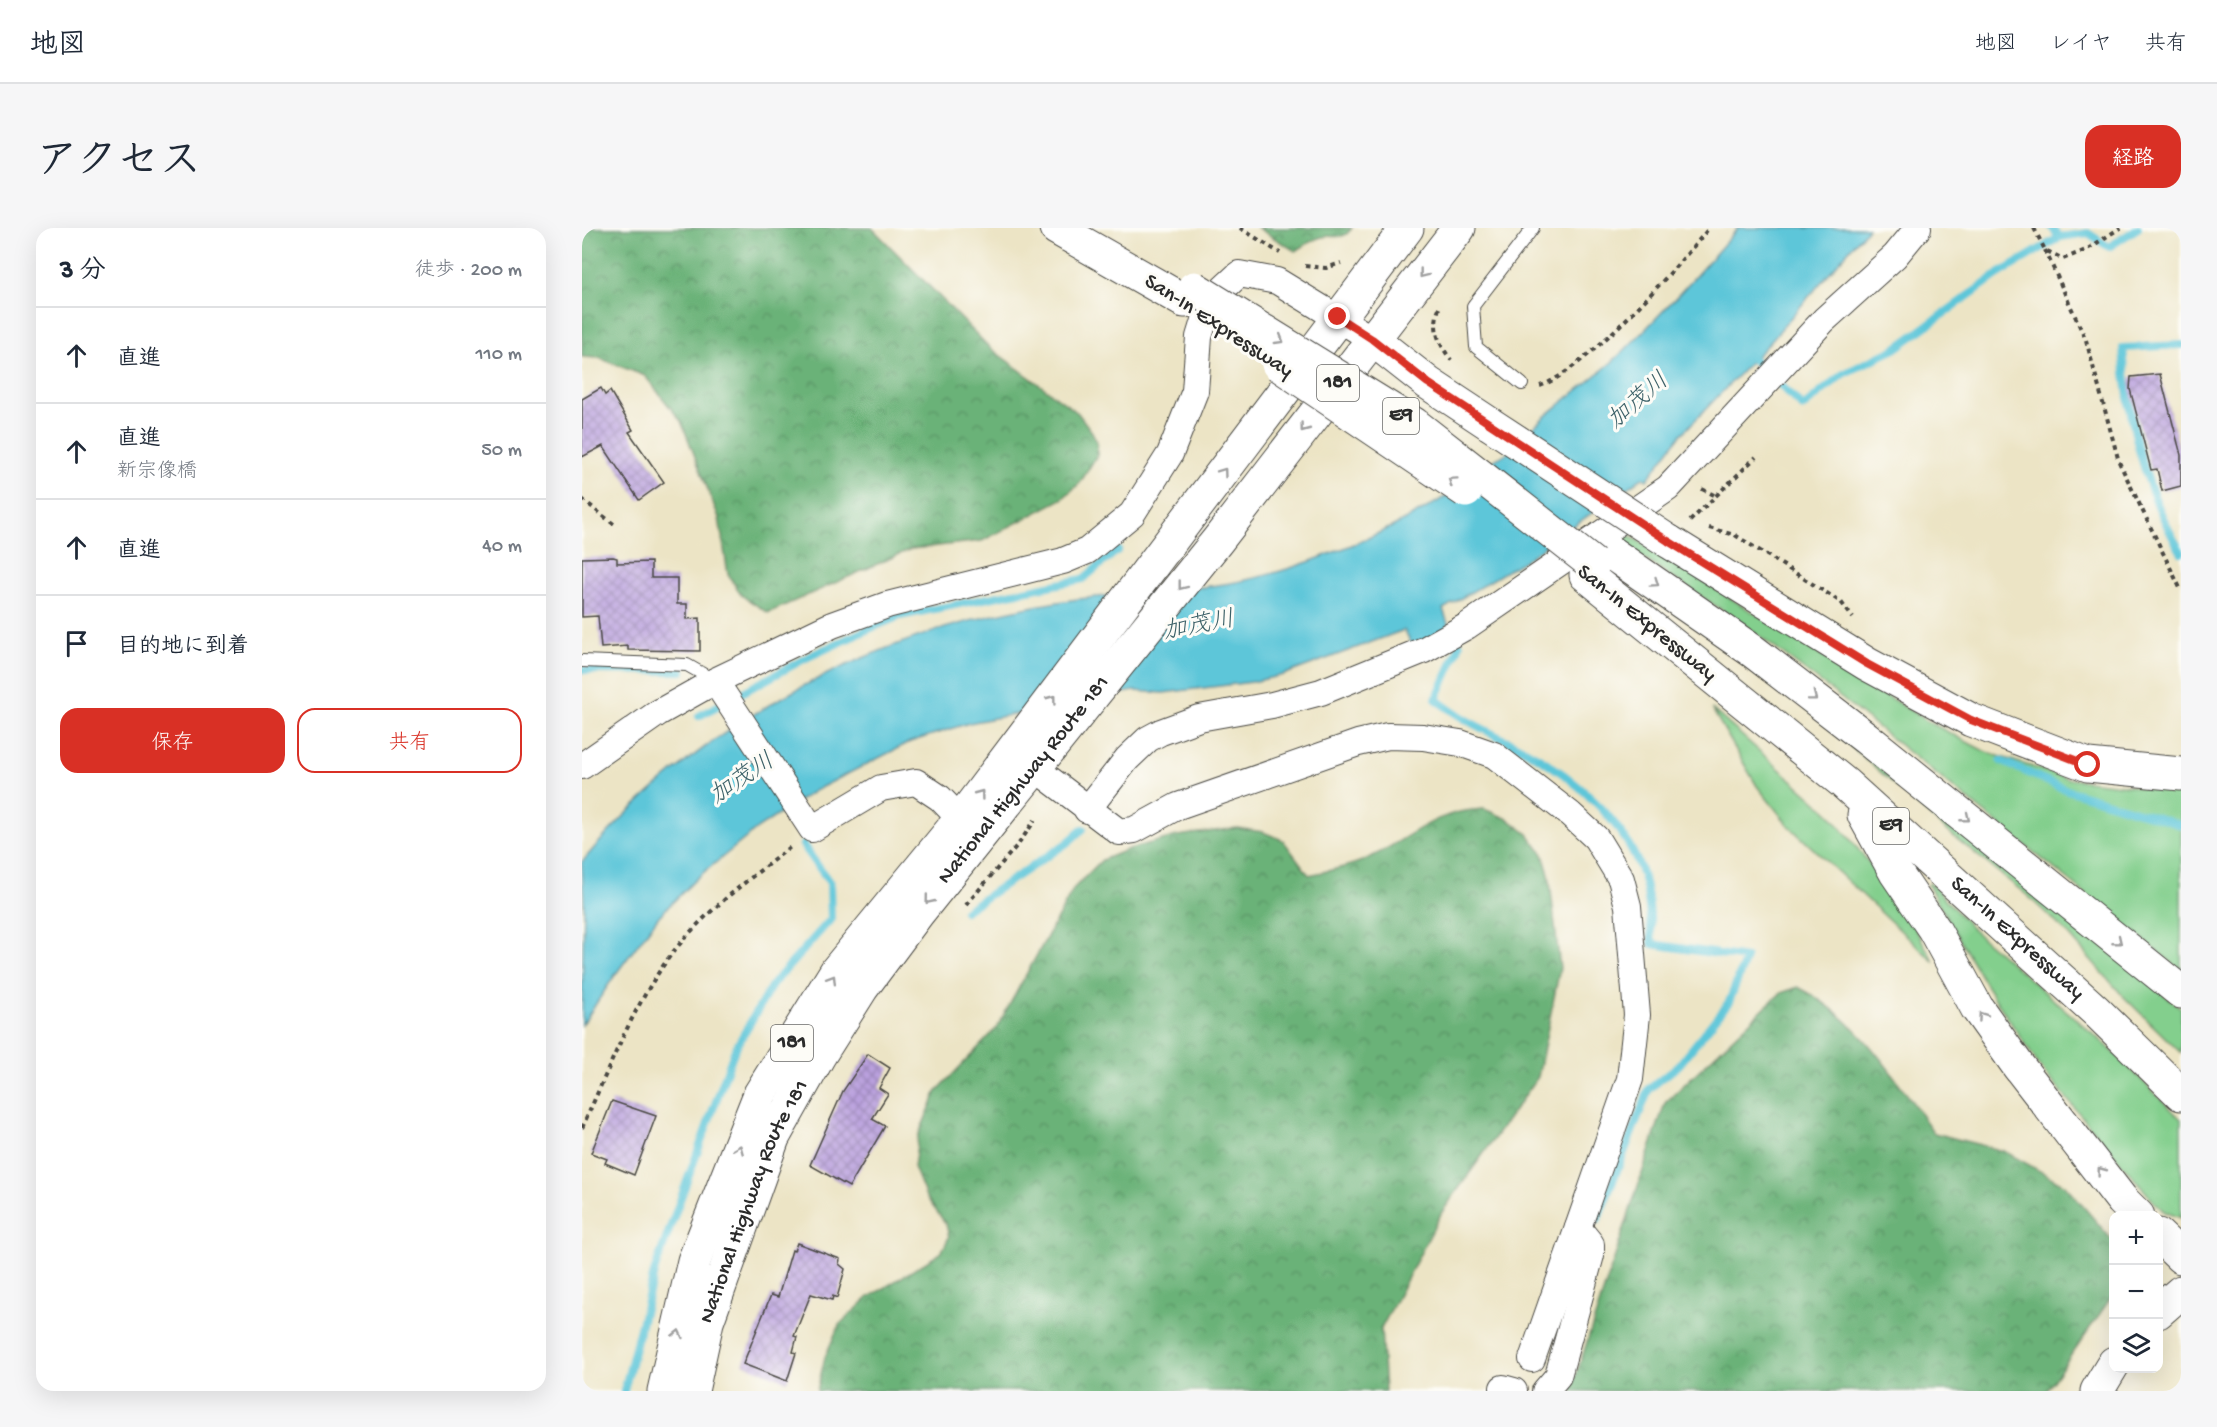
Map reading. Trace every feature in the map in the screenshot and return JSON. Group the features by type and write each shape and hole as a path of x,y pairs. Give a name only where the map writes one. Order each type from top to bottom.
{"main road":[{"name":"San-In Expressway","path":"1056,228 1189,294 1414,424 1595,563 1854,772 2105,1001 2181,1076"},
{"name":"San-In Expressway","path":"1090,228 1189,294 1444,476 1595,563 1844,783 2096,1011 2181,1094"},
{"name":"National Highway Route 181","path":"1033,757 1189,519 1338,317 1407,228"},
{"name":"National Highway Route 181","path":"664,1391 694,1261 760,1094 837,970 1033,757 1218,540 1460,228"},
{"path":"1372,339 1428,383 1490,424 1679,531 1867,664 1971,720 2088,765 2181,774"},
{"path":"1595,563 1754,652 1866,738 2181,992"},
{"path":"1844,783 1880,839 1896,873 1934,929 1977,1008 2019,1067 2122,1200 2134,1211"},
{"name":"National Highway Route 181","path":"692,1391 707,1322 773,1138 819,1056 862,988 969,829"},
{"path":"2163,1240 2181,1257"},
{"path":"2163,1308 2181,1292"},
{"path":"2097,1391 2109,1371"}],"street":[{"path":"1087,810 1127,759 1161,732 1199,718 1272,705 1321,692 1424,650 1467,626 1668,488 1824,320 1895,256 1918,228"},
{"path":"582,766 658,713 720,689 832,625 887,605 1063,561 1087,551 1132,513 1170,454 1196,391 1199,337 1210,301 1239,274 1277,281 1372,339"},
{"path":"720,689 807,821 881,788 899,783 916,782 928,788 969,829"},
{"path":"1033,757 1087,810 1119,832 1134,830 1178,806 1358,743 1388,736 1411,736 1460,743 1494,755 1570,814 1596,838 1621,879 1628,906 1637,1015 1630,1079 1532,1359"},
{"path":"1545,1391 1558,1376 1591,1255 1591,1244 1578,1228"}],"lane":[{"path":"1522,384 1476,347 1473,306 1533,228"},
{"path":"582,662 687,665 720,689"}],"path":[{"path":"1240,228 1290,259"},
{"path":"1522,384 1530,387 1551,381 1596,347 1709,228"},
{"path":"2034,228 2086,340 2119,462 2181,590"},
{"path":"2045,250 2063,259 2086,250 2120,228"},
{"path":"1300,265 1326,268 1346,262"},
{"path":"1679,531 1756,456"},
{"path":"582,499 616,526"},
{"path":"1706,527 1735,535 1841,602 1859,625"},
{"path":"960,912 1020,842 1036,818"},
{"path":"582,1128 650,986 667,961 706,917 807,821"}],"green space":[{"path":"582,228 872,228 990,348 1078,413 1097,442 1097,455 1080,483 1062,499 982,541 911,549 768,613 741,595 728,574 719,518 681,421 645,376 599,358 582,357"},
{"path":"1258,228 1352,228 1345,235 1318,238 1295,251"},
{"path":"1619,529 1927,721 1986,752 2070,779 2181,792 2181,970 1836,694 1742,623 1608,535"},
{"path":"1712,709 1829,813 1899,900 1934,962 1789,826 1757,786"},
{"path":"1837,734 2181,1008 2181,1053 2123,996 2069,935 2028,896 1952,835"},
{"path":"1484,809 1508,819 1528,834 1543,854 1549,874 1560,968 1538,1077 1442,1212 1381,1329 1385,1391 817,1391 825,1357 839,1325 869,1297 941,1253 949,1237 946,1224 926,1197 914,1167 918,1136 937,1091 996,1029 1074,888 1102,860 1129,849 1177,836 1237,828 1263,832 1283,840 1309,875 1362,861 1448,815"},
{"path":"1931,883 1974,931 2106,1045 2181,1119 2181,1218 2165,1212 2155,1203 2040,1067 1986,985 1928,885"},
{"path":"1798,987 1820,1000 1840,1016 1875,1051 1934,1133 2004,1151 2065,1185 2109,1236 2109,1301 2046,1391 1571,1391 1665,1103 1781,993"}],"water":[{"name":"加茂川","path":"1738,228 1868,228 1769,343 1679,437 1647,480 1643,477 1525,560 1443,609 1451,632 1414,649 1404,630 1283,675 1252,682 1163,693 1134,691 969,723 910,742 814,791 758,828 697,878 659,916 615,975 582,1025 584,902 582,862 631,809 685,762 744,721 806,685 871,655 938,630 1008,612 1078,599 1221,585 1253,579 1309,562 1392,527 1448,495 1485,466 1509,451 1543,418 1629,346"}],"building":[{"path":"2160,374 2181,455 2181,486 2162,491 2157,469 2151,470 2130,389 2131,377"},
{"path":"601,388 605,395 610,391 633,430 629,432 664,482 639,500 603,446 582,457 582,399"},
{"path":"582,558 617,558 617,563 651,562 651,578 677,578 677,604 687,604 687,619 700,618 700,651 628,650 628,646 601,648 598,616 582,617"},
{"path":"868,1054 890,1068 879,1088 888,1094 872,1119 885,1126 849,1187 810,1165 843,1091"},
{"path":"612,1101 656,1116 634,1175 605,1163 607,1159 591,1153"},
{"path":"797,1243 840,1259 839,1264 845,1269 837,1298 833,1296 832,1300 811,1294 794,1336 797,1337 793,1352 796,1353 787,1381 743,1364 771,1295 778,1297 792,1250 794,1251"}],"waterway":[{"path":"2052,228 2060,237 2088,233 2109,247 2138,228"},
{"path":"1747,353 1803,407 1843,374 1895,349 1997,275 2060,237"},
{"path":"2181,345 2123,348 2129,401 2140,453 2157,504 2181,552"},
{"path":"699,716 808,657 900,616 1083,579 1118,550"},
{"path":"1455,637 1460,645 1436,699 1468,721 1545,762 1597,803 1624,838 1643,876 1652,944 1746,958 1729,1002 1679,1065 1649,1089 1598,1219"},
{"path":"582,670 682,671"},
{"path":"2001,761 2067,790 2181,825"},
{"path":"965,911 1067,843 1083,829"},
{"path":"624,1391 655,1269 735,1049 772,985 831,919 830,883 803,845"}],"route":[{"path":"1338,317 1372,339 1428,383 1668,541 1867,664 1971,720 2088,765"}]}
